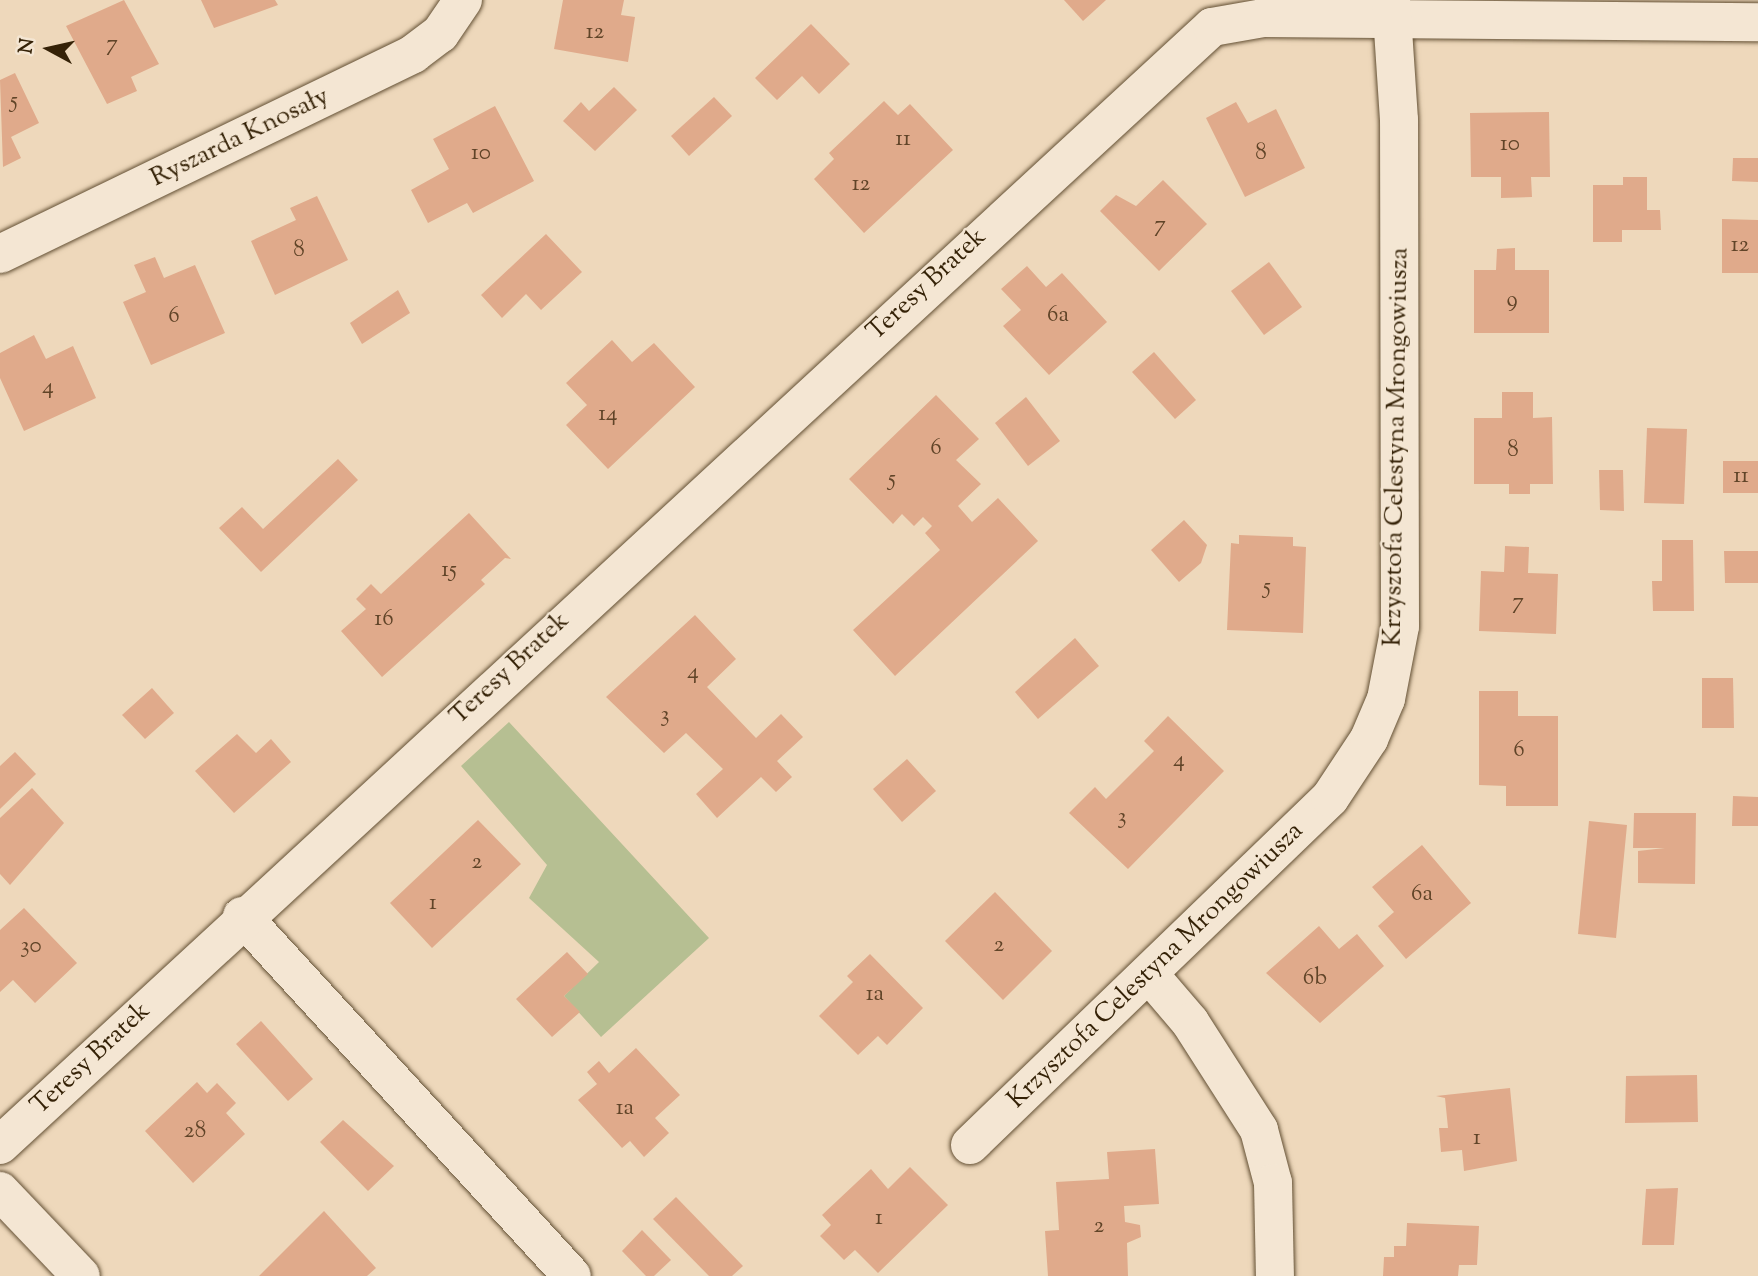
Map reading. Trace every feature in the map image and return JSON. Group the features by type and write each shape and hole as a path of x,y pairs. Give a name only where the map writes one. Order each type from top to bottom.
{"street":[{"name":"Ryszarda Knosały","path":"0,254 413,54 440,34 463,0"},
{"name":"Teresy Bratek","path":"0,1145 242,916 1196,37 1240,19 1392,9 1758,22"},
{"name":"Krzysztofa Celestyna Mrongowiusza","path":"970,1145 1329,798 1362,751 1386,699 1400,626 1399,120 1392,9"},
{"path":"242,916 572,1276"},
{"path":"1149,974 1190,1022 1259,1130 1273,1183 1275,1276"},
{"path":"0,1191 81,1276"}],"green space":[{"path":"509,722 709,938 601,1037 564,996 599,962 529,898 547,865 461,766"}],"building":[{"path":"124,0 159,64 131,77 137,91 107,104 66,26"},
{"path":"201,0 275,0 278,5 214,28"},
{"path":"563,0 624,0 621,15 635,17 628,62 554,49"},
{"path":"1064,0 1106,0 1083,21"},
{"path":"811,24 850,64 819,94 802,76 777,100 755,78"},
{"path":"15,73 39,123 11,137 21,158 3,167 0,80"},
{"path":"614,87 637,110 595,151 563,121 581,102 589,111"},
{"path":"714,97 732,116 689,156 671,136"},
{"path":"884,101 898,115 910,104 953,150 864,233 814,179 834,159 829,153"},
{"path":"1236,102 1248,123 1276,109 1305,168 1245,197 1206,118"},
{"path":"495,106 534,181 473,213 467,203 428,223 411,190 449,169 433,139"},
{"path":"1549,112 1550,177 1531,177 1532,197 1501,198 1501,177 1471,177 1470,113"},
{"path":"1733,158 1758,158 1758,182 1732,181"},
{"path":"1623,177 1647,177 1647,210 1660,210 1661,230 1622,230 1622,242 1593,242 1593,185 1623,185"},
{"path":"1163,180 1207,224 1159,271 1100,211 1116,195 1136,206"},
{"path":"317,196 348,260 275,295 251,241 296,220 290,208"},
{"path":"1722,219 1758,220 1758,273 1722,273"},
{"path":"546,234 582,272 541,310 526,294 502,318 481,295"},
{"path":"1515,248 1515,270 1549,270 1549,333 1474,333 1474,270 1496,270 1497,249"},
{"path":"155,257 164,278 195,265 225,333 151,365 123,302 146,292 134,265"},
{"path":"1269,262 1302,307 1264,335 1231,291"},
{"path":"1027,266 1046,287 1062,273 1107,322 1049,375 1003,326 1021,310 1001,289"},
{"path":"398,290 410,313 362,344 350,323"},
{"path":"34,335 46,359 73,346 96,398 24,431 0,378 0,353"},
{"path":"612,340 632,362 654,343 695,387 608,469 566,425 587,405 566,383"},
{"path":"1154,352 1196,400 1175,419 1132,372"},
{"path":"1502,392 1533,392 1533,418 1552,417 1553,484 1530,484 1530,494 1509,494 1509,484 1474,484 1474,418 1502,418"},
{"path":"936,395 979,439 956,460 981,484 958,506 972,522 998,498 1038,541 895,676 853,630 940,550 925,533 932,526 923,517 914,526 902,514 893,524 849,479"},
{"path":"1026,397 1060,441 1028,466 995,423"},
{"path":"1647,428 1687,429 1684,504 1644,503"},
{"path":"338,459 358,480 261,572 219,528 242,507 263,529"},
{"path":"1723,461 1758,461 1758,493 1723,493"},
{"path":"1599,470 1623,470 1624,511 1600,510"},
{"path":"469,513 511,559 505,558 481,580 485,584 382,677 341,631 366,609 356,599 371,584 381,594"},
{"path":"1184,520 1207,545 1201,563 1179,582 1151,550"},
{"path":"1239,535 1293,537 1293,546 1306,547 1303,633 1227,630 1231,543 1239,544"},
{"path":"1662,540 1693,540 1694,611 1653,611 1652,581 1662,581"},
{"path":"1505,546 1529,547 1528,573 1558,574 1556,634 1479,631 1481,571 1504,572"},
{"path":"1724,551 1758,551 1758,583 1725,583"},
{"path":"695,615 736,659 707,687 756,738 781,714 803,737 777,761 792,777 776,792 761,777 717,818 696,794 723,769 686,733 664,753 606,697"},
{"path":"1075,638 1099,666 1038,719 1015,692"},
{"path":"1702,678 1733,678 1734,728 1702,728"},
{"path":"152,688 174,713 145,739 122,715"},
{"path":"1479,691 1518,691 1518,716 1558,716 1558,806 1506,806 1506,786 1479,785"},
{"path":"1168,716 1224,771 1128,869 1069,813 1095,787 1106,799 1154,751 1144,741"},
{"path":"237,734 256,753 271,739 291,762 234,813 195,771"},
{"path":"15,752 36,774 0,809 0,766"},
{"path":"907,759 936,791 902,822 873,789"},
{"path":"32,788 64,823 10,885 0,874 0,818"},
{"path":"1733,796 1758,797 1758,826 1732,826"},
{"path":"1634,813 1696,813 1695,884 1638,883 1638,851 1665,848 1633,848"},
{"path":"478,820 521,864 432,948 390,903"},
{"path":"1589,821 1627,825 1616,938 1578,934"},
{"path":"1422,845 1471,903 1406,959 1378,926 1394,912 1372,887"},
{"path":"995,892 1052,951 1003,1000 945,941"},
{"path":"24,908 77,963 35,1003 13,980 0,992 0,930"},
{"path":"1319,926 1339,949 1357,934 1384,966 1320,1023 1266,973"},
{"path":"567,952 588,974 564,996 580,1012 552,1037 516,999"},
{"path":"870,954 923,1008 887,1045 878,1036 858,1055 819,1016 853,982 847,976"},
{"path":"261,1021 313,1079 288,1101 236,1044"},
{"path":"636,1048 680,1095 655,1118 669,1133 644,1157 630,1141 622,1148 578,1100 597,1084 587,1072 599,1061 609,1073"},
{"path":"1697,1075 1698,1122 1625,1123 1626,1076"},
{"path":"197,1082 207,1093 217,1083 236,1103 226,1113 245,1134 193,1183 145,1131"},
{"path":"1510,1088 1517,1161 1464,1171 1462,1150 1441,1152 1439,1128 1448,1128 1445,1098 1436,1096"},
{"path":"343,1120 394,1166 368,1191 320,1142"},
{"path":"1155,1149 1159,1204 1124,1206 1125,1222 1140,1225 1141,1237 1127,1243 1128,1276 1048,1276 1045,1231 1059,1230 1056,1182 1109,1179 1107,1152"},
{"path":"910,1167 948,1205 878,1273 855,1250 844,1260 820,1236 831,1225 822,1215 871,1169 888,1189"},
{"path":"1678,1188 1674,1245 1642,1245 1646,1189"},
{"path":"676,1197 743,1266 732,1276 709,1276 653,1219"},
{"path":"324,1211 376,1268 367,1276 259,1276"},
{"path":"1407,1223 1479,1226 1477,1265 1459,1265 1458,1276 1383,1276 1384,1257 1394,1257 1394,1246 1406,1246"},
{"path":"642,1230 671,1260 654,1276 646,1276 622,1251"}]}
